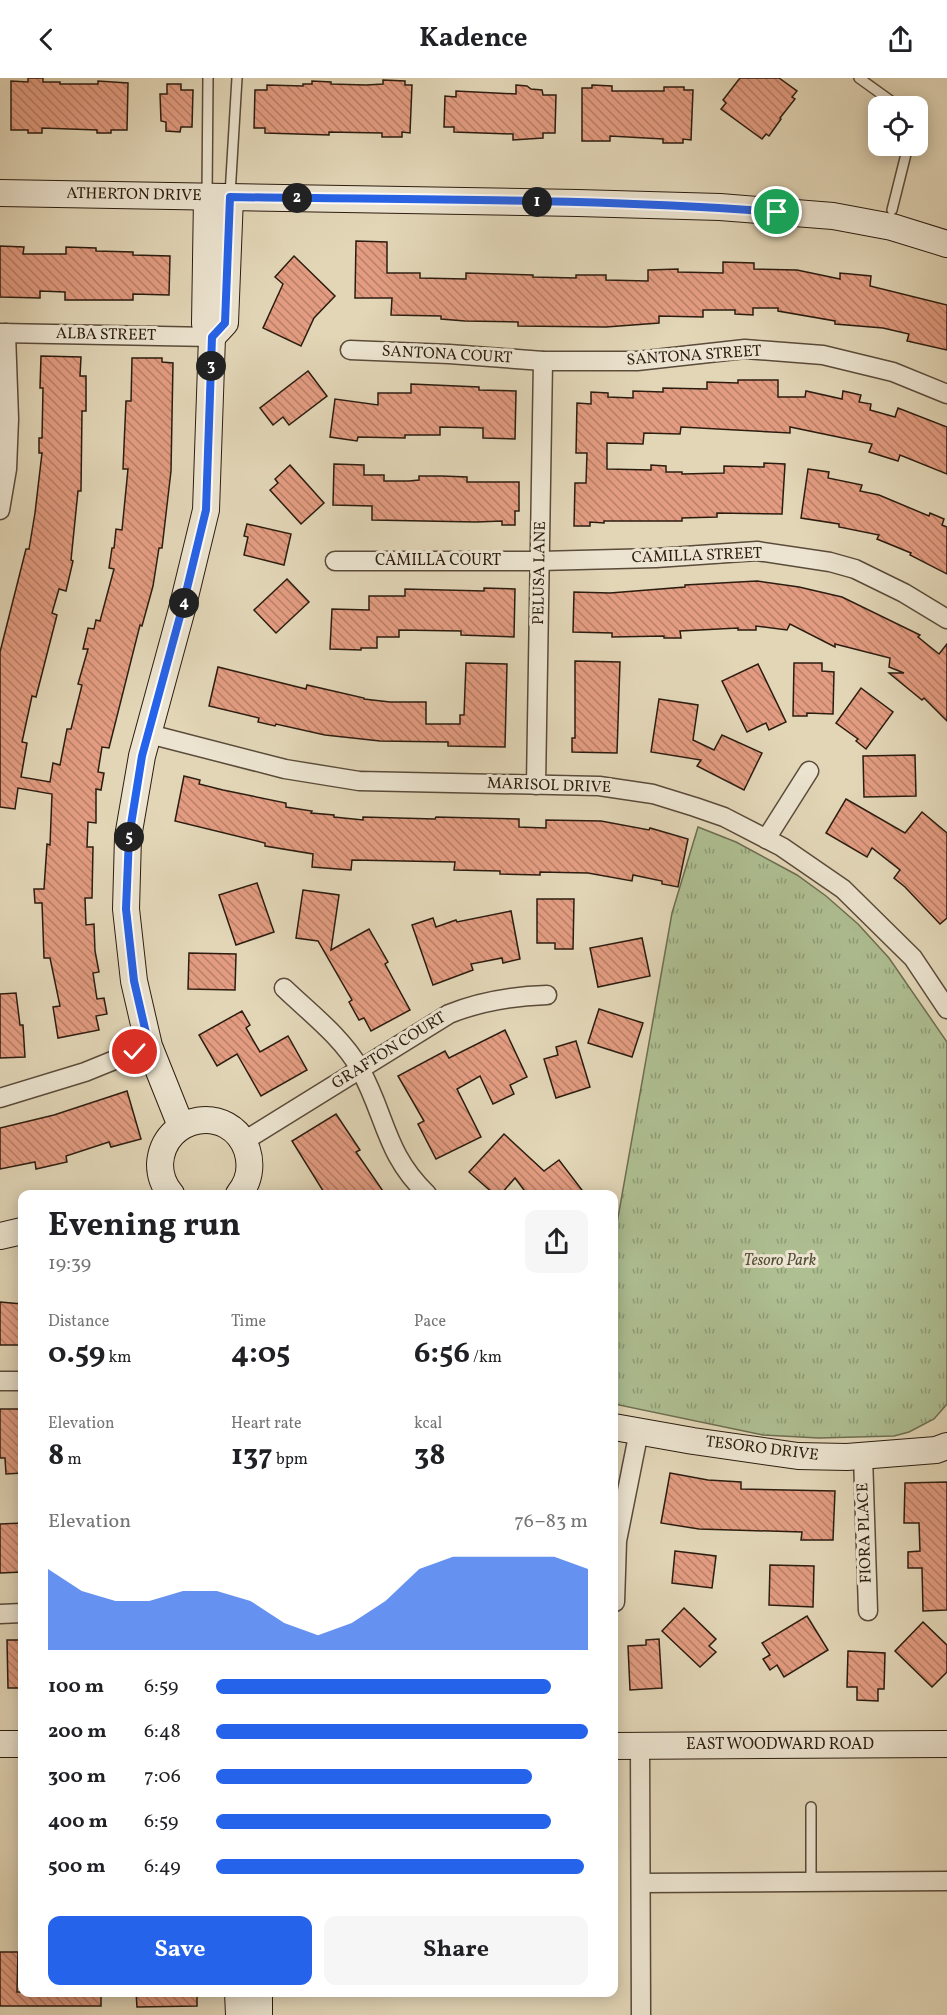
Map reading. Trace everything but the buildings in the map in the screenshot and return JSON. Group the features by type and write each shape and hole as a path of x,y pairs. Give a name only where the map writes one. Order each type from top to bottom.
{"street":[{"name":"ATHERTON DRIVE","path":"0,193 720,207 833,216 892,227 947,244"},
{"path":"181,1126 149,1046 134,981 126,909 129,837 142,756 206,510 212,337 205,324 218,197"},
{"path":"0,510 7,469 9,429 3,333"},
{"name":"ALBA STREET","path":"3,333 212,337"},
{"name":"SANTONA STREET","path":"543,361 637,361 745,349 812,354 893,372 947,394"},
{"name":"SANTONA COURT","path":"351,350 543,361"},
{"name":"PELUSA LANE","path":"536,785 543,361"},
{"name":"CAMILLA STREET","path":"540,561 656,558 757,551 855,568 904,592 947,619"},
{"name":"CAMILLA COURT","path":"335,561 540,561"},
{"name":"MARISOL DRIVE","path":"149,734 285,769 359,781 599,786 653,794 724,817 782,847 843,889 914,958 947,1009"},
{"path":"766,839 809,771"},
{"path":"284,988 345,1047 360,1069 392,1147 408,1174 423,1190"},
{"name":"GRAFTON COURT","path":"244,1141 449,1014 469,1006 520,996 547,995"},
{"path":"0,1098 85,1072 149,1046"},
{"path":"162,1190 161,1154 169,1137 181,1126 196,1120 216,1121 231,1127 244,1141 250,1159 249,1175 241,1190"},
{"path":"0,1236 18,1232"},
{"path":"0,1381 18,1381"},
{"name":"TESORO DRIVE","path":"618,1428 798,1456 863,1456 936,1450 947,1446"},
{"path":"618,1536 639,1431"},
{"name":"FIORA PLACE","path":"863,1456 868,1611"},
{"path":"0,1614 18,1613"},
{"path":"0,1744 18,1744"},
{"name":"EAST WOODWARD ROAD","path":"618,1746 947,1744"},
{"path":"640,1746 641,2015"},
{"path":"641,1883 947,1881"},
{"path":"238,1997 238,2015"},
{"path":"258,1997 259,2015"}],"lane":[{"path":"208,78 218,197"},
{"path":"218,197 237,78"},
{"path":"859,78 884,96"},
{"path":"892,210 906,156"},
{"path":"811,1807 811,1882"}],"green space":[{"name":"Tesoro Park","path":"698,827 736,842 797,875 858,924 889,958 947,1042 947,1404 934,1419 909,1432 894,1436 819,1438 763,1435 618,1405 618,1217 672,913"}],"route":[{"path":"135,1052 149,1046 134,981 126,909 129,837 142,756 206,510 212,337 225,323 230,197 578,203 720,207 777,212"}]}
